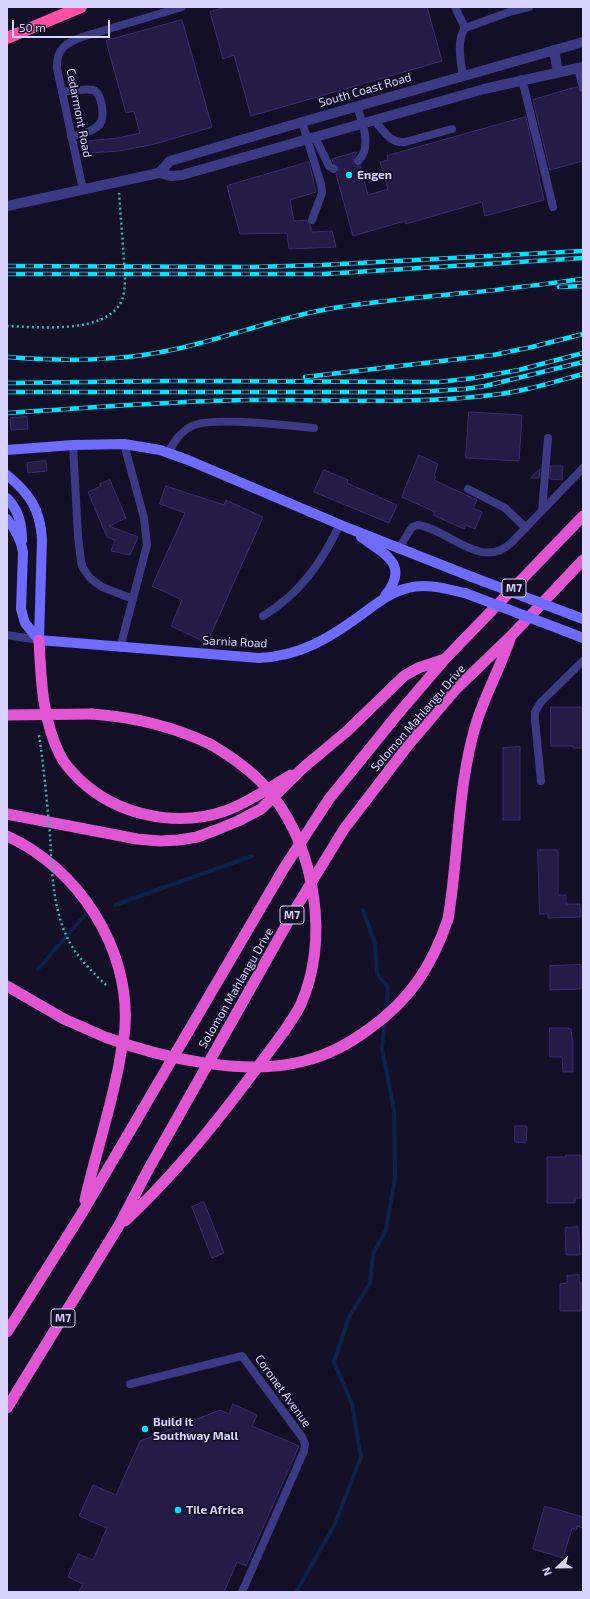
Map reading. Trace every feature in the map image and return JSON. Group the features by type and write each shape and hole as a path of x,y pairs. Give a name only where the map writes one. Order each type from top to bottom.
{"highway":[{"path":"7,38 82,7"},
{"name":"Solomon Mahlangu Drive","path":"7,1332 82,1213 304,836 334,794 445,659 583,516"},
{"name":"Solomon Mahlangu Drive","path":"7,1408 118,1227 148,1170 298,906 344,829 410,743 456,689 512,635 583,560"},
{"path":"7,986 64,1019 106,1037 159,1053 202,1062 252,1067 275,1066 303,1062 327,1054 351,1042 398,1006 427,968 442,938 448,919 453,888 465,777 473,737 483,707 512,635"},
{"path":"39,640 45,714 58,750 66,765 73,773 88,788 106,800 144,815 183,818 202,817 225,811 238,805 304,767"},
{"path":"7,814 138,839 160,841 197,837 238,821 261,809 304,767 346,732 400,680 418,668 445,659"},
{"path":"7,715 107,715 151,722 170,727 210,744 239,762 273,796 288,821 299,844 306,861 312,884 316,912 315,945 311,972 300,1005 285,1030 237,1096 171,1175 118,1227"},
{"path":"7,836 40,855 63,874 86,901 102,927 117,963 124,994 125,1026 118,1073 103,1136 92,1168 82,1213"}],"main road":[{"path":"7,450 73,445 124,444 168,453 344,526 583,619"},
{"path":"7,475 32,501 41,524 42,539 39,640"},
{"path":"7,498 18,514 22,526 23,578 21,609 25,623 39,640"},
{"path":"7,519 22,543"},
{"path":"344,526 388,556 395,568 396,576 393,586 382,600"},
{"name":"Sarnia Road","path":"39,640 120,648 259,658 284,656 306,649 326,639 396,592 422,586 434,586 465,593 583,638"}],"street":[{"name":"South Coast Road","path":"159,173 170,161 583,42"},
{"path":"554,50 558,72"},
{"name":"South Coast Road","path":"7,206 159,173 176,176 213,167 484,89 581,68"},
{"path":"479,72 484,89"},
{"path":"248,138 253,155"},
{"path":"208,150 213,167"}],"lane":[{"name":"Cedarmont Road","path":"83,190 62,92 57,60 60,51 74,40 182,7"},
{"path":"455,7 465,28"},
{"path":"463,76 460,44 465,28 512,11 529,7"},
{"path":"581,68 583,88"},
{"path":"522,80 553,207"},
{"path":"62,92 92,89 98,93 100,99 102,115 100,124 91,131 71,137"},
{"path":"357,106 366,144 363,155 358,161"},
{"path":"374,120 388,137 398,142 409,141 452,129"},
{"path":"302,122 329,166 334,169"},
{"path":"311,138 320,176 322,193 312,220"},
{"path":"168,453 175,441 186,429 199,424 247,423 314,428"},
{"path":"542,511 548,438"},
{"path":"120,648 147,552 147,532 124,444"},
{"path":"73,445 79,554 83,568 86,574 95,582 107,589 133,599"},
{"path":"399,548 412,528 418,524 472,549 489,553 500,551 526,528 583,468"},
{"path":"468,489 505,508 526,528"},
{"path":"263,616 276,608 300,588 319,564 344,526"},
{"path":"7,635 39,640"},
{"path":"541,781 535,712 541,702 583,661"},
{"name":"Coronet Avenue","path":"130,1384 242,1356 302,1437 305,1444 304,1451 242,1592"}],"path":[{"path":"7,326 79,326 102,319 120,305 123,296 125,274 118,182"},
{"path":"38,735 44,769 52,877 57,908 62,926 70,943 84,963 108,987"}],"building":[{"path":"226,7 427,7 442,61 251,116 234,55 223,59 210,12"},
{"path":"182,20 212,127 155,144 119,151 88,153 86,141 118,138 140,133 134,111 126,113 106,41"},
{"path":"577,87 583,100 583,161 550,170 533,100"},
{"path":"526,117 544,200 485,216 482,202 406,224 405,221 353,236 336,174 339,171 339,167 333,162 332,159 356,152 353,163 355,166 360,166 368,195 388,189 380,162 388,160 387,156"},
{"path":"309,162 316,192 290,200 294,221 307,220 312,232 332,231 336,247 289,249 287,233 240,234 227,186"},
{"path":"469,412 522,415 519,461 466,458"},
{"path":"27,417 28,429 11,430 10,418"},
{"path":"419,455 438,464 434,476 436,477 434,480 477,500 473,508 482,512 475,529 466,525 464,529 433,515 435,512 402,497"},
{"path":"46,461 47,471 28,473 27,463"},
{"path":"551,466 563,466 562,480 550,479"},
{"path":"540,469 539,478 531,478"},
{"path":"324,470 348,480 347,483 397,505 389,523 314,492"},
{"path":"110,480 126,518 109,526 138,537 130,555 111,551 115,540 107,537 88,492 101,486 100,484"},
{"path":"166,486 224,505 226,500 263,517 207,643 171,626 182,600 152,586 185,513 160,504"},
{"path":"551,707 583,707 583,748 573,748 573,746 551,746"},
{"path":"520,747 520,820 503,820 503,748"},
{"path":"538,850 558,850 558,895 566,895 566,904 580,904 581,917 548,918 548,914 540,914"},
{"path":"581,965 581,989 550,990 550,966"},
{"path":"550,1028 571,1029 573,1040 573,1072 563,1072 562,1057 550,1057"},
{"path":"515,1126 527,1126 526,1143 515,1142"},
{"path":"566,1155 581,1155 581,1198 575,1198 575,1203 547,1203 547,1157 566,1157"},
{"path":"204,1202 224,1253 212,1258 192,1207"},
{"path":"578,1227 580,1255 566,1255 565,1228"},
{"path":"579,1275 579,1283 581,1283 581,1311 560,1311 560,1284 567,1283 567,1276"},
{"path":"233,1404 257,1415 252,1426 299,1446 246,1566 237,1562 224,1592 79,1592 83,1584 68,1577 78,1554 93,1560 107,1528 79,1516 93,1485 116,1495 140,1441 220,1410 229,1414"},
{"path":"545,1506 583,1517 583,1528 577,1526 576,1530 572,1528 563,1558 533,1549"}],"waterway":[{"path":"115,905 252,856"},
{"path":"363,910 375,944 377,974 388,987 386,1012"},
{"path":"38,969 85,915"},
{"path":"296,1592 334,1526 361,1457 352,1404 334,1362 349,1317 370,1283 373,1254 386,1230 395,1177 394,1110 382,1048 385,1018"}],"railway":[{"path":"7,266 253,267 322,265 583,251"},
{"path":"7,274 323,274 583,258"},
{"path":"7,357 70,360 134,356 176,349 289,318 345,306 583,279"},
{"path":"559,287 583,286"},
{"path":"305,377 493,355 583,334"},
{"path":"7,383 169,381 439,382 474,378 519,370 583,353"},
{"path":"7,392 417,392 465,389 485,386 583,362"},
{"path":"7,413 220,401 402,401 462,398 515,392 583,374"}],"place":[{"name":"Engen","path":"349,175"},
{"name":"Build it Southway Mall","path":"145,1429"},
{"name":"Tile Africa","path":"178,1510"}]}
